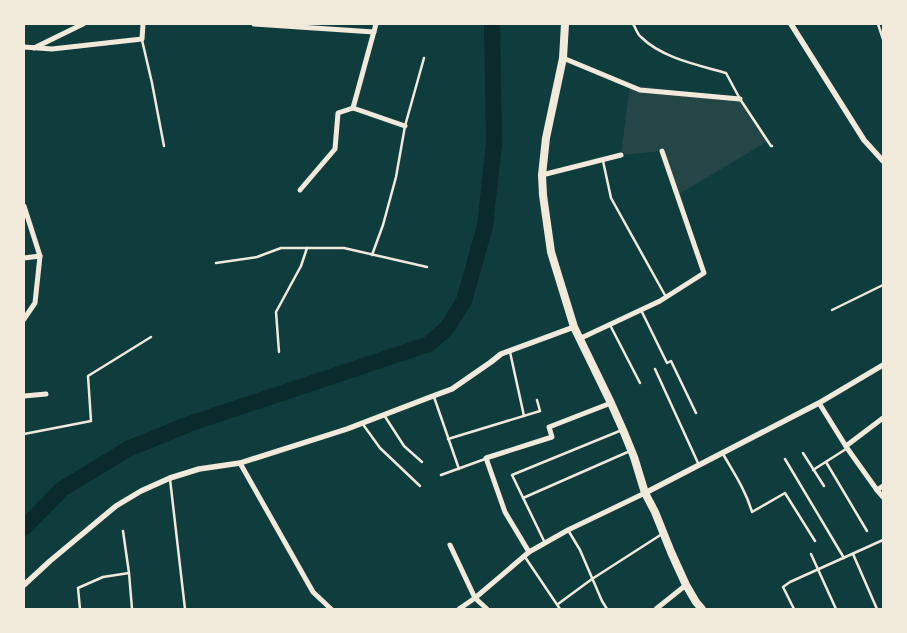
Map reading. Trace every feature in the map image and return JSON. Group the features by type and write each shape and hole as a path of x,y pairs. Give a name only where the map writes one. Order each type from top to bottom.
{"main road":[{"path":"564,24 564,58 546,138 542,175 551,252 579,339 623,430 645,492 686,585 702,609"}],"street":[{"path":"33,49 83,24"},
{"path":"24,47 52,49 142,39 142,24"},
{"path":"256,24 374,32"},
{"path":"353,108 376,24"},
{"path":"791,24 864,140 883,161"},
{"path":"564,58 640,90 740,99"},
{"path":"300,190 335,149 338,112 353,108 405,126"},
{"path":"579,339 666,297 704,273 662,151"},
{"path":"542,175 621,155"},
{"path":"24,206 40,256 35,303 24,319"},
{"path":"24,258 40,256"},
{"path":"24,585 116,506 141,491 170,478 199,469 240,462 347,429 384,415 452,389 501,354 574,327"},
{"path":"459,609 476,598 526,554 545,543 819,403 883,365"},
{"path":"24,396 46,394"},
{"path":"526,554 505,512 486,458 552,436 549,427 611,403"},
{"path":"819,403 847,447 883,497"},
{"path":"847,447 883,418"},
{"path":"240,462 313,592 331,609"},
{"path":"877,490 883,486"},
{"path":"450,545 476,598 486,609"},
{"path":"656,609 686,585"}],"lane":[{"path":"633,24 639,36 655,49 687,62 726,73 740,99 772,146"},
{"path":"878,24 883,39"},
{"path":"142,39 164,146"},
{"path":"372,254 383,225 396,177 405,126 424,58"},
{"path":"603,159 611,198 666,297"},
{"path":"216,263 257,257 281,248 344,248 427,267"},
{"path":"280,352 276,312 301,266 307,248"},
{"path":"832,310 883,285"},
{"path":"641,310 667,363 671,361 696,413"},
{"path":"610,325 640,383"},
{"path":"24,434 91,421 88,376 151,337"},
{"path":"509,351 524,416"},
{"path":"655,369 699,465"},
{"path":"433,396 459,469"},
{"path":"448,440 540,412 537,400"},
{"path":"384,415 404,446 422,462"},
{"path":"362,423 380,448 420,486"},
{"path":"545,543 512,475 623,430"},
{"path":"814,470 847,447"},
{"path":"524,498 632,451"},
{"path":"723,453 740,483 752,512 785,493 814,541"},
{"path":"803,454 824,486"},
{"path":"441,475 486,458"},
{"path":"786,459 844,558"},
{"path":"826,462 867,531"},
{"path":"170,478 185,609"},
{"path":"568,530 580,550 607,609"},
{"path":"123,531 132,609"},
{"path":"558,604 592,579 663,533"},
{"path":"794,609 783,587 790,582 883,540"},
{"path":"526,554 560,609"},
{"path":"811,554 836,609"},
{"path":"853,554 877,609"},
{"path":"80,609 78,588 103,576 129,573"}],"shaded area":[{"path":"630,85 740,99 768,141 679,194 662,151 621,155"}],"waterway":[{"path":"24,528 62,489 128,449 189,424 429,344 447,328 464,301 485,226 494,144 492,24"}]}
